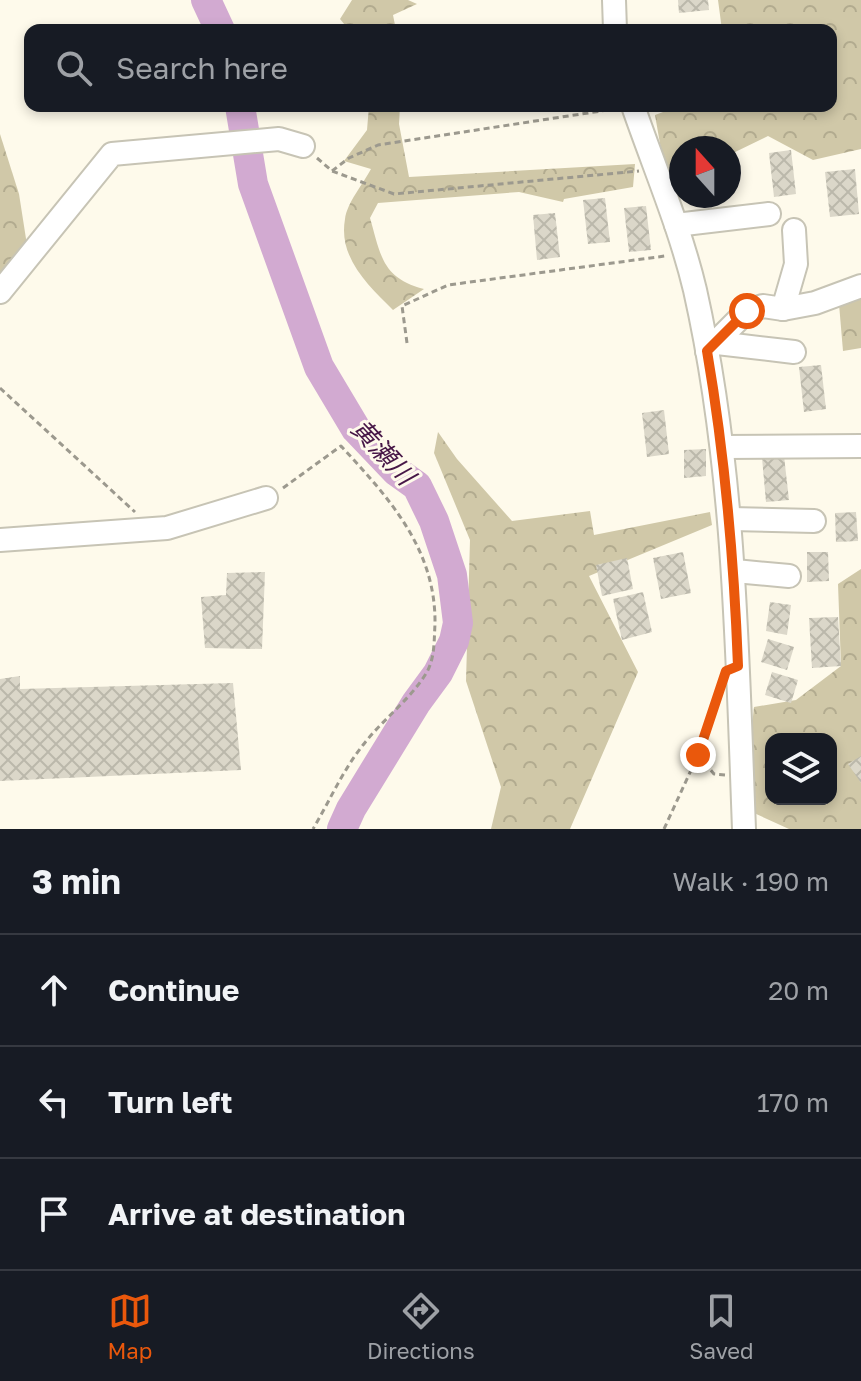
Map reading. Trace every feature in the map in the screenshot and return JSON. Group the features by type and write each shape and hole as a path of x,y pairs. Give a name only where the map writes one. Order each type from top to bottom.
{"street":[{"path":"614,0 615,24"},
{"path":"627,112 676,225 712,347 735,571 744,829"},
{"path":"0,292 112,154 279,139 303,146"},
{"path":"676,225 769,214"},
{"path":"783,309 796,264 794,230"},
{"path":"712,347 747,311 763,306 783,309 815,303 861,286"},
{"path":"712,347 794,352"},
{"path":"723,447 861,446"},
{"path":"0,540 152,529 266,498"},
{"path":"731,519 814,521"},
{"path":"735,571 789,576"}],"path":[{"path":"332,171 349,158 378,145 592,112"},
{"path":"303,146 332,171 394,194 654,170"},
{"path":"407,343 402,306 448,285 685,253"},
{"path":"0,388 82,460 152,529"},
{"path":"266,498 309,472 341,446 397,508 425,565 435,608 434,649 429,668 413,692 362,745 313,829"},
{"path":"664,829 698,755 726,671 738,666"},
{"path":"698,755 714,774 742,778"}],"green space":[{"path":"352,0 408,0 417,4 393,15 395,24 344,24 340,19"},
{"path":"718,0 861,0 861,149 813,160 768,136 741,149 741,136 669,136 667,184 655,115 663,112 837,112 837,24 721,24"},
{"path":"368,112 400,112 409,177 635,164 633,187 564,199 563,202 519,192 378,203 370,218 385,264 399,279 424,289 393,310 357,270 346,246 344,233 349,207 371,169 344,161 367,130"},
{"path":"0,134 19,194 29,258 0,287"},
{"path":"861,293 861,348 843,351 839,304"},
{"path":"438,432 457,459 512,521 590,511 594,535 710,512 712,525 589,576 638,672 570,829 491,829 501,787 466,681 470,540 434,453"},
{"path":"861,569 861,829 789,829 743,808 754,707 796,700 841,666 838,584"}],"building":[{"path":"678,0 708,0 709,10 679,13"},
{"path":"791,150 796,194 774,197 769,153"},
{"path":"855,169 859,214 830,217 825,172"},
{"path":"605,198 610,242 588,244 583,200"},
{"path":"646,206 651,250 629,252 624,208"},
{"path":"555,213 560,257 537,260 533,215"},
{"path":"821,365 826,409 804,412 799,367"},
{"path":"664,410 669,454 647,457 642,413"},
{"path":"706,449 706,476 684,478 684,450"},
{"path":"784,456 789,500 766,502 762,458"},
{"path":"856,512 858,541 836,542 835,513"},
{"path":"683,552 691,593 661,599 653,558"},
{"path":"807,552 828,552 829,581 807,582"},
{"path":"627,558 633,589 602,596 596,565"},
{"path":"265,572 262,649 205,648 201,597 226,595 227,573"},
{"path":"643,592 652,632 622,640 613,599"},
{"path":"770,602 791,605 787,635 766,631"},
{"path":"838,617 841,666 812,668 809,618"},
{"path":"768,639 794,647 787,670 761,662"},
{"path":"772,672 798,680 791,703 765,695"},
{"path":"20,676 20,689 233,683 241,770 0,781 0,679"},
{"path":"861,756 861,783 848,764"}],"waterway":[{"name":"黄瀬川","path":"206,0 217,24"},
{"name":"黄瀬川","path":"241,112 253,184 319,367 356,429 396,471 417,486 434,521 452,575 458,623 454,641 438,673 416,703 342,829"}],"route":[{"path":"698,755 726,671 738,666 734,552 723,447 707,351 747,311"}]}
